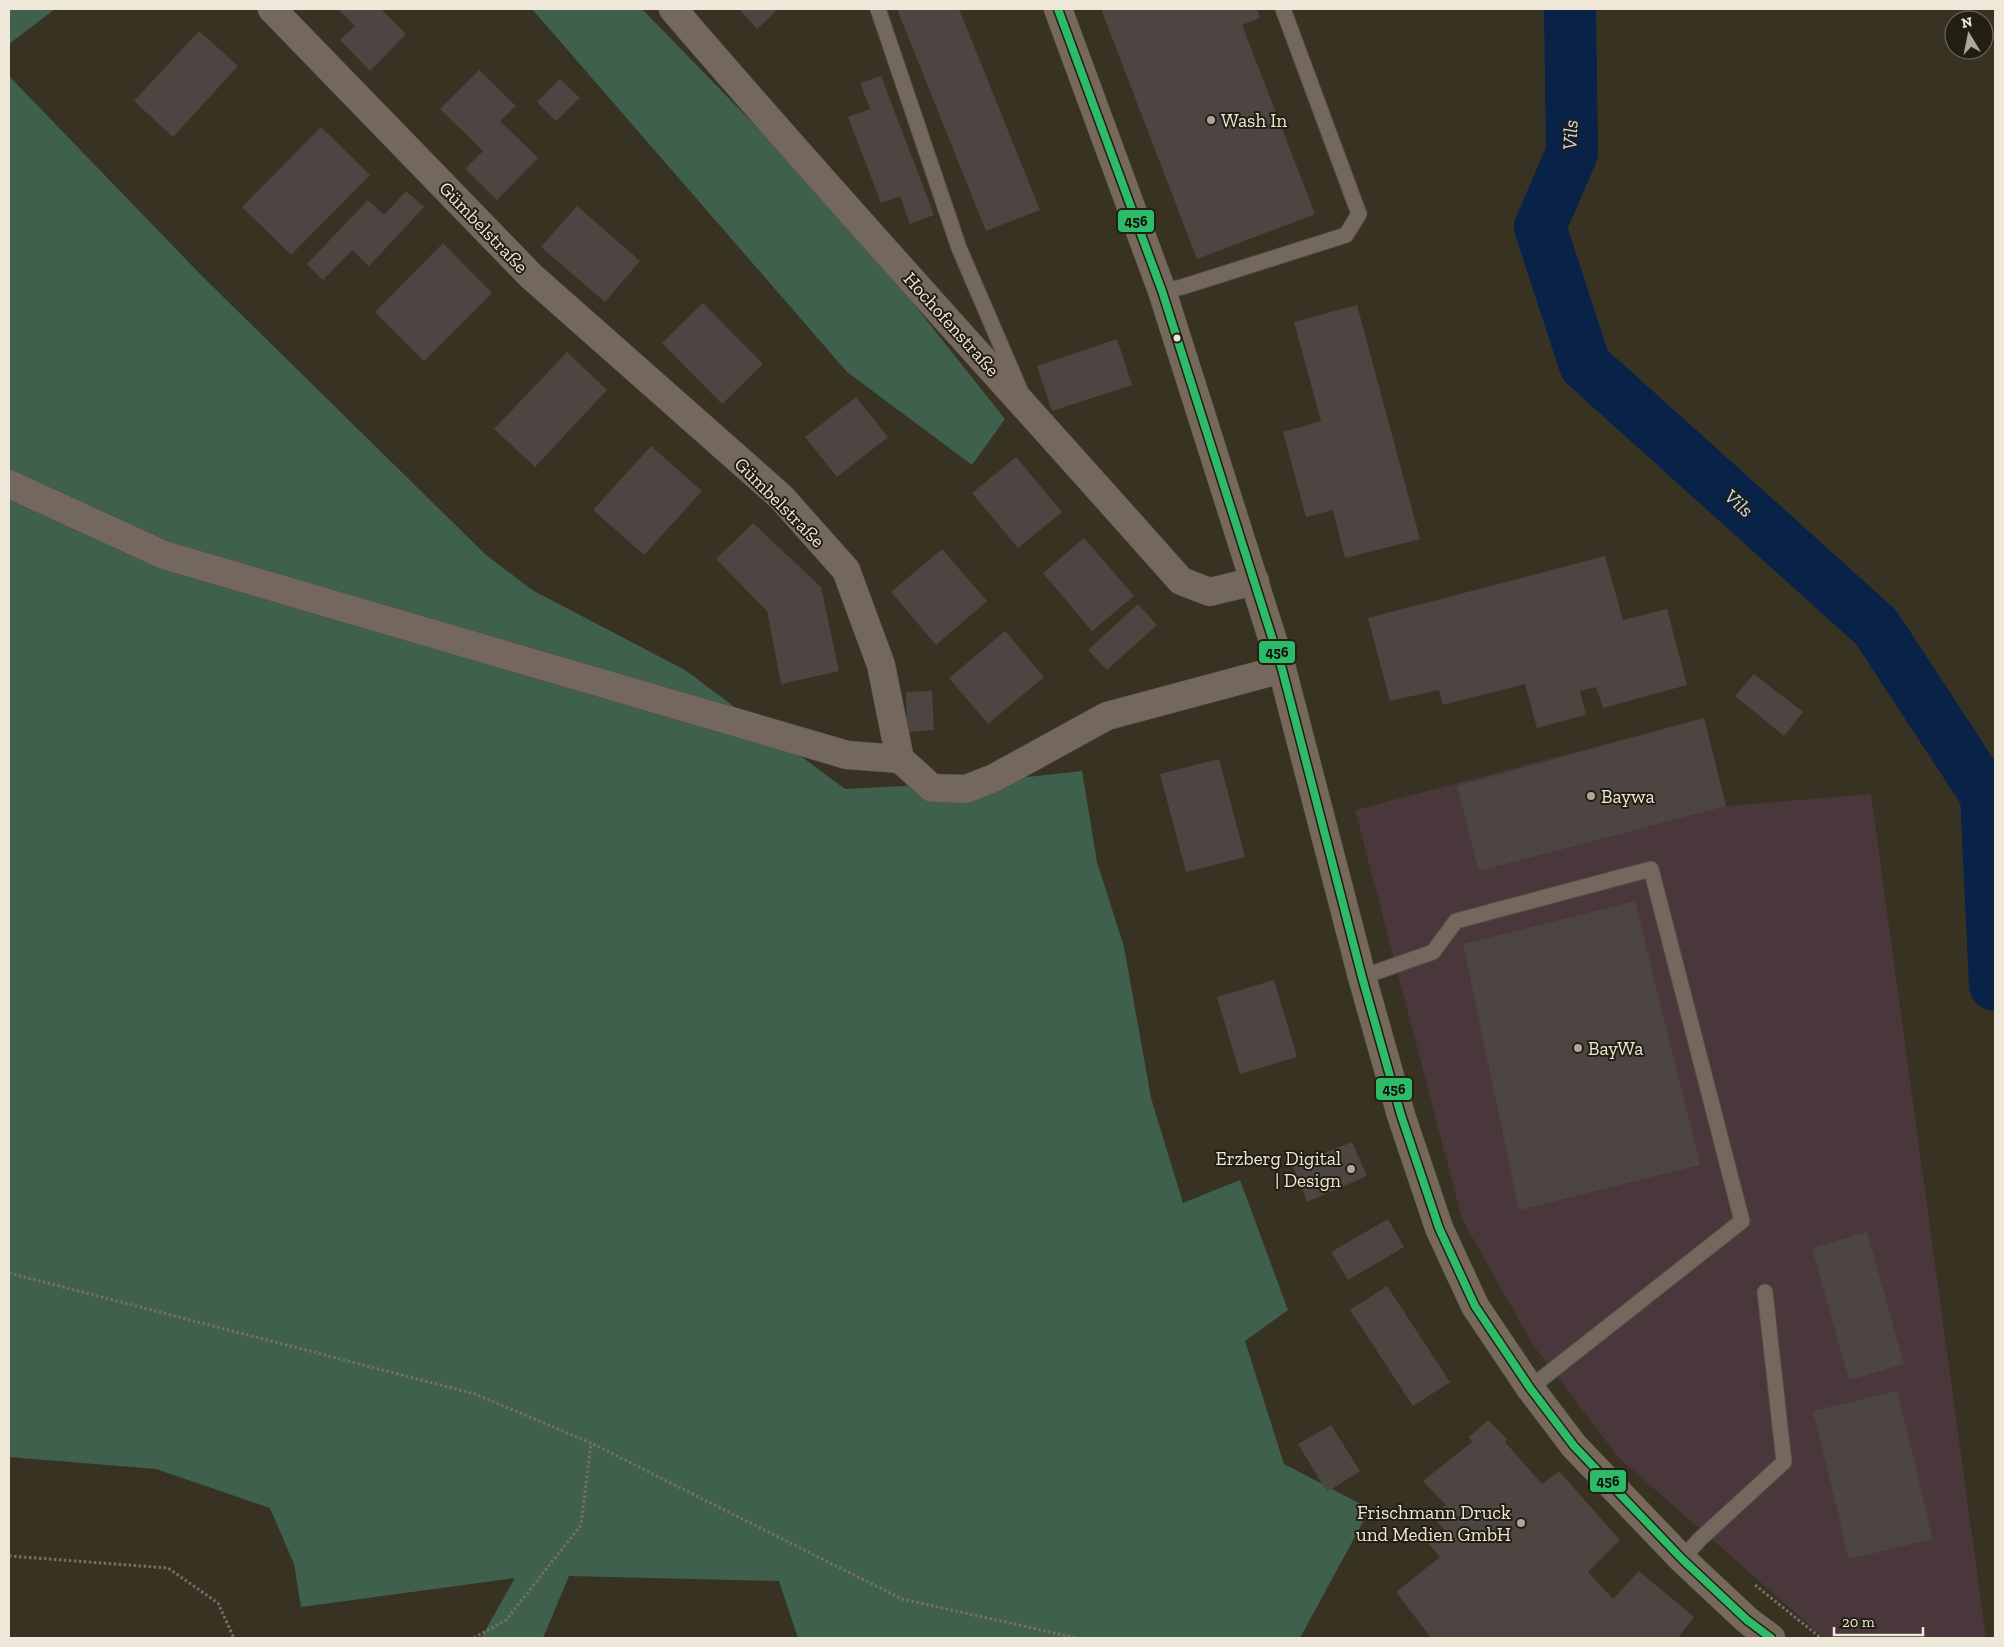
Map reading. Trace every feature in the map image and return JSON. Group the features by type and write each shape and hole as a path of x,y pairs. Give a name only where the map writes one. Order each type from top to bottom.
{"main road":[{"path":"1058,9 1162,291 1255,581 1282,670 1362,977 1401,1115 1438,1228 1475,1306 1530,1388 1574,1446 1682,1559 1747,1620 1770,1638"}],"street":[{"name":"Gümbelstraße","path":"272,9 531,276 781,497 846,570 881,665 900,759"},
{"name":"Hochofenstraße","path":"673,9 776,128 1181,581 1210,592 1255,581"},
{"path":"9,484 164,555 848,755 900,759 932,788 966,789 994,778 1107,716 1282,670"}],"lane":[{"path":"878,9 959,248 1028,408"},
{"path":"1162,291 1182,287 1346,235 1359,214 1283,9"},
{"path":"1362,977 1433,952 1456,921 1651,869 1742,1221 1530,1388"},
{"path":"1682,1559 1700,1539 1784,1462 1765,1292"}],"path":[{"path":"9,1273 475,1394 591,1443 902,1599 1077,1638"},
{"path":"474,1638 506,1620 582,1525 591,1443"},
{"path":"9,1556 168,1568 218,1603 234,1638"},
{"path":"1752,1582 1821,1638"}],"shaded area":[{"name":"BayWa","path":"1704,718 1726,806 1871,794 1986,1638 1824,1638 1619,1458 1533,1345 1462,1219 1355,810"}],"green space":[{"path":"9,9 55,9 9,44"},
{"path":"532,9 642,9 847,220 1005,419 972,465 847,372"},
{"path":"9,76 202,276 485,554 532,590 685,670 845,789 982,782 1082,771 1097,862 1124,947 1151,1098 1183,1203 1240,1180 1288,1310 1245,1341 1284,1464 1370,1509 1300,1638 798,1638 779,1581 569,1576 543,1638 481,1638 515,1578 301,1607 294,1564 270,1508 156,1469 9,1457"}],"building":[{"path":"338,9 381,9 406,34 370,71 340,40 355,26"},
{"path":"739,9 778,9 757,29"},
{"path":"897,9 959,9 1040,210 986,231"},
{"name":"Wash In","path":"1101,9 1257,9 1260,18 1242,25 1315,214 1197,259"},
{"path":"199,31 238,66 173,137 134,101"},
{"path":"479,70 516,106 500,121 538,158 497,200 465,169 483,151 440,109"},
{"path":"881,76 934,215 910,224 900,196 881,203 848,117 870,109 860,83"},
{"path":"560,79 580,98 556,121 537,102"},
{"path":"321,127 370,175 291,255 242,207"},
{"path":"406,191 424,207 369,266 352,250 323,280 307,264 368,200 384,215"},
{"path":"577,206 640,261 605,302 541,247"},
{"path":"443,243 492,293 424,361 375,312"},
{"path":"703,303 763,364 722,404 662,343"},
{"path":"1357,305 1420,539 1345,558 1333,510 1306,517 1283,432 1321,421 1294,322"},
{"path":"1117,339 1132,385 1052,411 1037,366"},
{"path":"567,352 607,390 535,467 494,429"},
{"path":"856,397 888,437 837,477 805,437"},
{"path":"651,446 702,491 644,555 593,510"},
{"path":"1016,457 1062,512 1018,548 972,493"},
{"path":"753,523 821,587 839,671 781,684 767,611 716,559"},
{"path":"1084,538 1134,596 1092,631 1043,573"},
{"path":"942,549 987,601 936,645 891,592"},
{"path":"1605,556 1623,620 1667,609 1687,685 1603,708 1596,687 1580,691 1586,715 1537,728 1525,684 1443,705 1439,690 1390,701 1368,618"},
{"path":"1138,604 1157,625 1107,670 1088,650"},
{"path":"1005,631 1044,677 988,724 949,678"},
{"path":"1754,674 1803,712 1784,736 1735,696"},
{"path":"932,691 934,730 907,732 906,692"},
{"name":"Baywa","path":"1704,718 1726,806 1479,871 1457,786"},
{"path":"1219,759 1245,857 1186,872 1160,774"},
{"name":"BayWa","path":"1635,901 1700,1165 1519,1210 1463,944"},
{"path":"1274,980 1297,1057 1240,1074 1217,997"},
{"path":"1352,1142 1367,1176 1307,1202 1293,1166"},
{"path":"1388,1219 1404,1247 1348,1280 1331,1252"},
{"path":"1867,1232 1904,1364 1849,1380 1812,1248"},
{"path":"1387,1286 1450,1382 1413,1406 1350,1310"},
{"path":"1897,1391 1933,1539 1849,1559 1813,1411"},
{"name":"Frischmann Druck und Medien GmbH","path":"1488,1420 1507,1439 1505,1442 1542,1484 1559,1471 1620,1540 1588,1572 1613,1599 1639,1571 1694,1617 1678,1638 1431,1638 1396,1592 1440,1557 1427,1542 1444,1529 1432,1516 1446,1505 1423,1481 1472,1442 1469,1437"},
{"path":"1331,1425 1360,1471 1327,1492 1298,1444"}],"waterway":[{"name":"Vils","path":"1570,9 1572,153 1540,227 1585,365 1876,627 1986,795 1995,985"}],"transit line":[{"name":"456","path":"1058,9 1162,291 1282,669 1362,977 1401,1115 1439,1228 1475,1306 1530,1388 1574,1446 1682,1559 1747,1620 1771,1638"}],"place":[{"name":"Wash In","path":"1211,120"},
{"name":"Baywa","path":"1591,796"},
{"name":"BayWa","path":"1578,1048"},
{"name":"Erzberg Digital | Design","path":"1351,1169"},
{"name":"Frischmann Druck und Medien GmbH","path":"1521,1523"}]}
